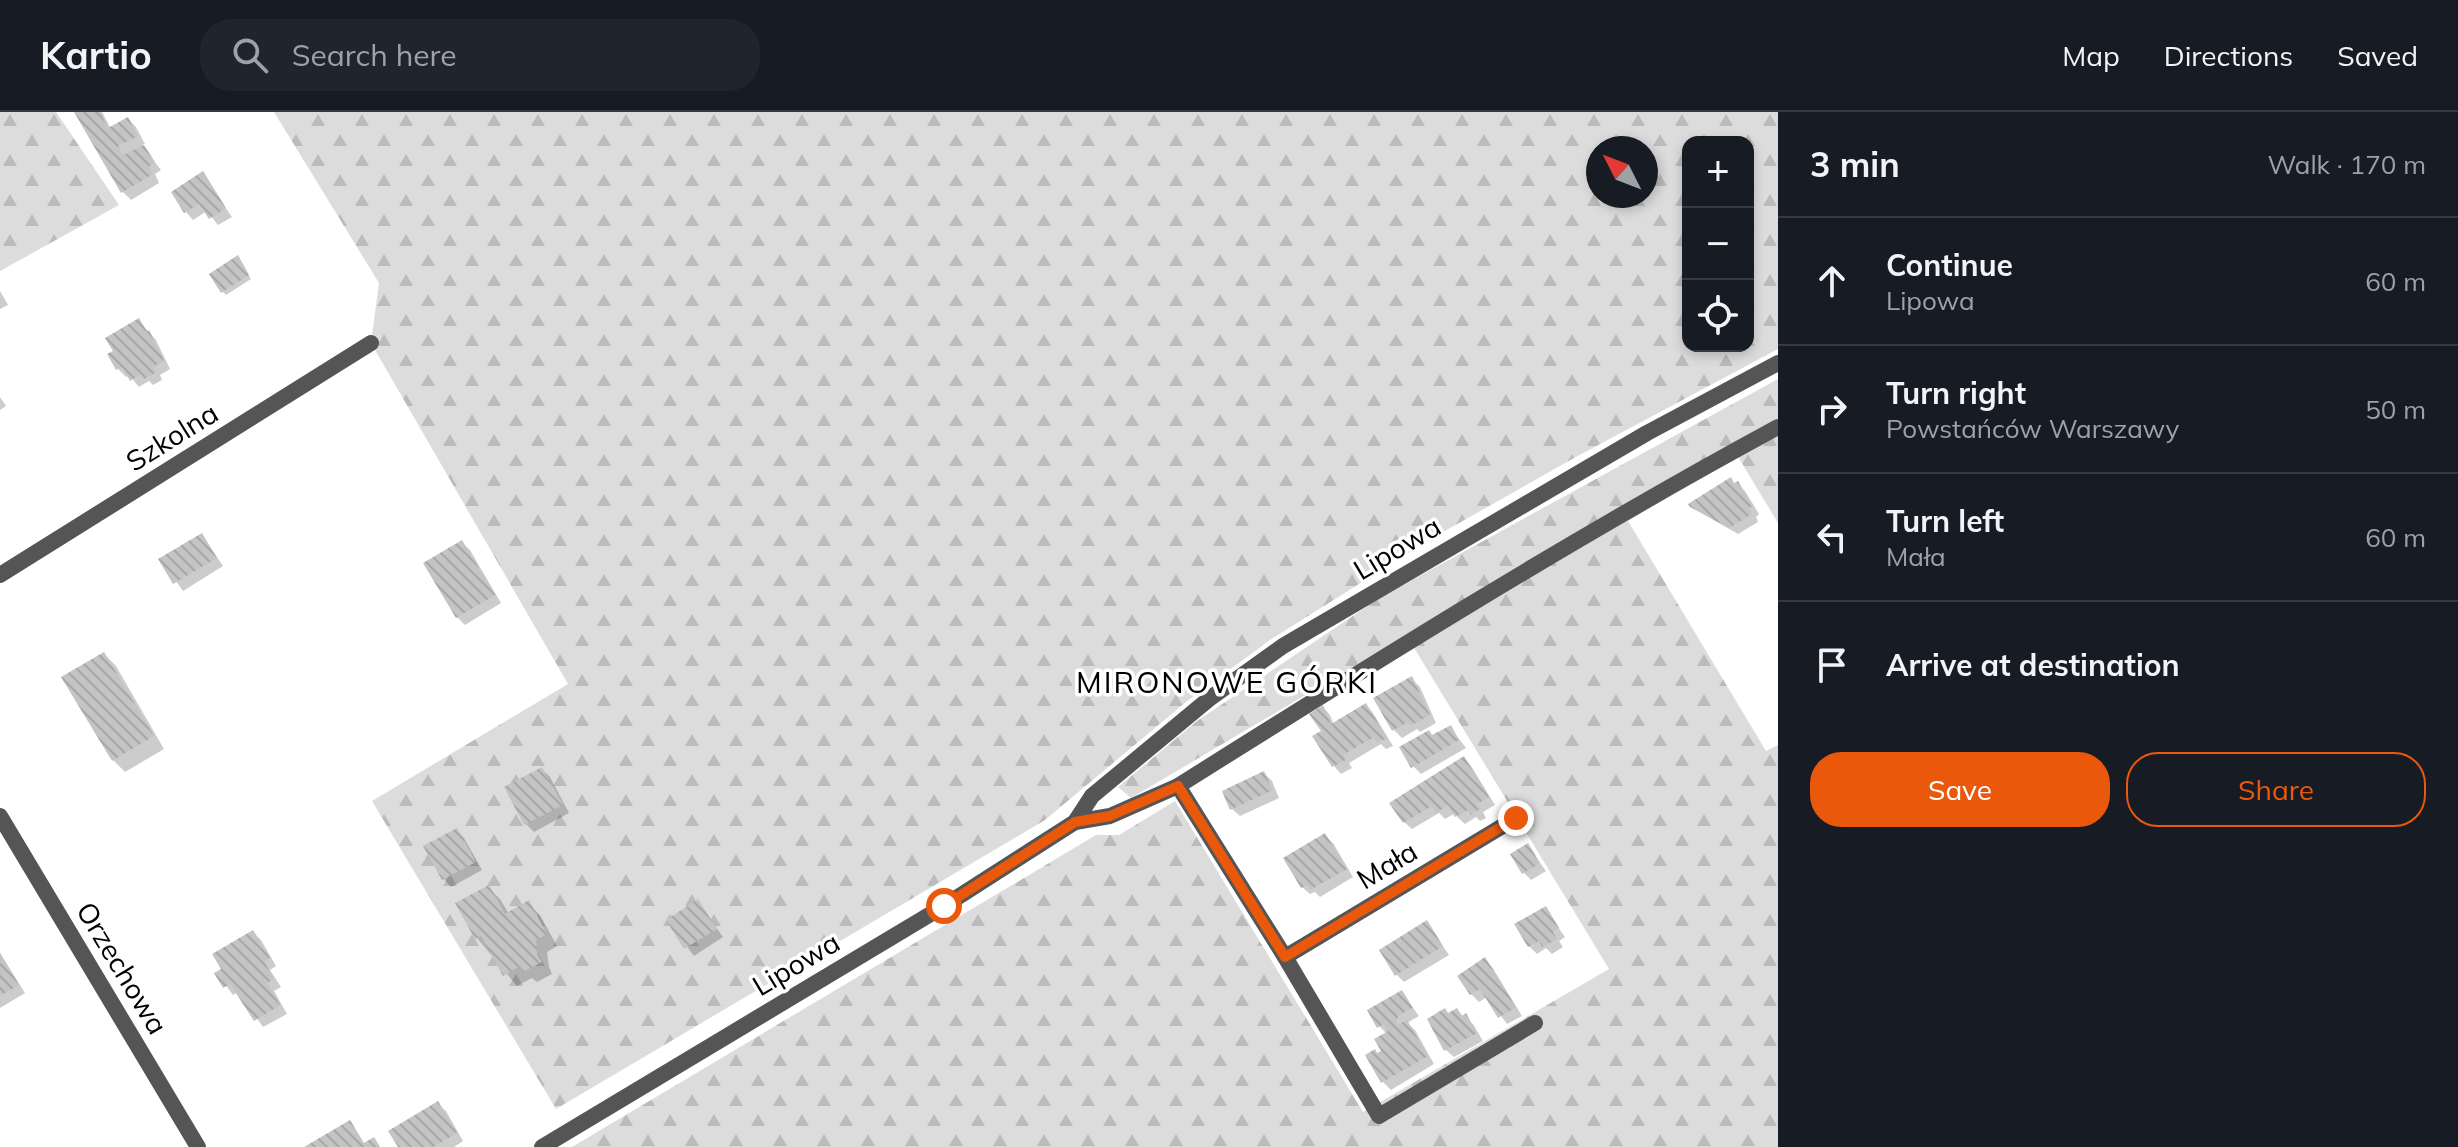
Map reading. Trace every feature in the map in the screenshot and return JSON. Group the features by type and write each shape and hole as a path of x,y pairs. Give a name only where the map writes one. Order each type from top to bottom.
{"street":[{"name":"Szkolna","path":"0,575 371,343"},
{"name":"Lipowa","path":"1075,822 1092,796 1209,699 1283,646 1647,433 1778,363"},
{"name":"Lipowa","path":"542,1147 944,906 1075,822 1110,816 1178,786 1412,640 1778,427"},
{"path":"1178,786 1285,957 1379,1116 1535,1023"},
{"name":"Orzechowa","path":"0,816 198,1147"},
{"name":"Mała","path":"1285,957 1516,818"}],"green space":[{"path":"0,112 56,112 119,205 0,271"},
{"path":"274,112 1778,112 1778,349 1429,540 1270,640 1186,702 1045,820 556,1109 372,801 568,684 371,343 379,283"},
{"path":"1778,379 1778,523 1737,455 1628,521 1766,751 1778,745 1778,1147 572,1147 1096,835 1119,835 1175,801 1363,1112 1609,969 1413,646 1412,632 1131,798 1118,787 1197,721 1381,597"}],"building":[{"path":"74,112 100,112 108,128 128,117 138,136 118,146 123,155 144,145 155,162 149,166 153,174 121,193"},
{"path":"203,171 226,208 209,219 199,204 184,213 171,192"},
{"path":"238,255 249,275 221,293 209,274"},
{"path":"139,318 147,332 149,330 164,361 153,367 156,372 144,379 141,374 130,381 122,367 116,370 107,354 113,351 105,338"},
{"path":"1731,477 1734,483 1738,481 1752,506 1749,509 1752,514 1729,528 1688,504"},
{"path":"202,533 217,558 173,584 158,559"},
{"path":"462,540 495,595 456,618 423,563"},
{"path":"104,652 154,736 112,761 61,677"},
{"path":"1412,676 1430,715 1392,731 1373,698"},
{"path":"1366,703 1387,738 1377,743 1374,737 1343,755 1346,760 1332,767 1312,736 1321,731 1309,714 1323,705 1331,724"},
{"path":"1451,725 1459,740 1411,768 1399,747 1429,730 1432,735"},
{"path":"1464,756 1489,797 1477,804 1480,809 1471,815 1468,810 1455,817 1448,805 1436,813 1432,806 1403,823 1389,803"},
{"path":"542,767 563,805 524,825 504,787"},
{"path":"1264,771 1273,790 1230,810 1222,791"},
{"path":"457,828 476,862 442,880 423,846"},
{"path":"1325,833 1347,869 1310,890 1307,885 1301,888 1283,858"},
{"path":"1528,843 1540,863 1522,874 1510,854"},
{"path":"489,885 505,914 529,900 547,934 536,940 537,954 542,962 523,972 520,966 503,976 481,936 475,939 455,903"},
{"path":"698,899 717,929 684,949 666,920"},
{"path":"1546,906 1559,928 1553,932 1557,939 1542,947 1539,941 1528,947 1514,924"},
{"path":"1427,920 1443,946 1395,976 1379,950"},
{"path":"253,930 270,958 264,961 274,979 267,983 280,1005 254,1021 230,984 223,988 214,973 221,969 212,954"},
{"path":"0,953 19,985 0,996"},
{"path":"1485,957 1516,1007 1498,1018 1480,989 1470,995 1457,976"},
{"path":"1402,990 1413,1008 1399,1015 1396,1021 1398,1025 1407,1020 1428,1056 1381,1083 1365,1055 1375,1049 1377,1053 1381,1051 1374,1039 1388,1031 1384,1024 1377,1028 1367,1010"},
{"path":"1445,1008 1448,1013 1457,1008 1462,1016 1466,1013 1477,1033 1444,1051 1427,1019"},
{"path":"438,1101 457,1133 433,1147 398,1147 388,1131"},
{"path":"350,1120 364,1143 374,1137 380,1147 304,1147"}],"district":[{"name":"MIRONOWE GÓRKI","path":"1227,683"}],"route":[{"path":"944,906 1075,822 1110,816 1178,786 1285,957 1516,818"}]}
